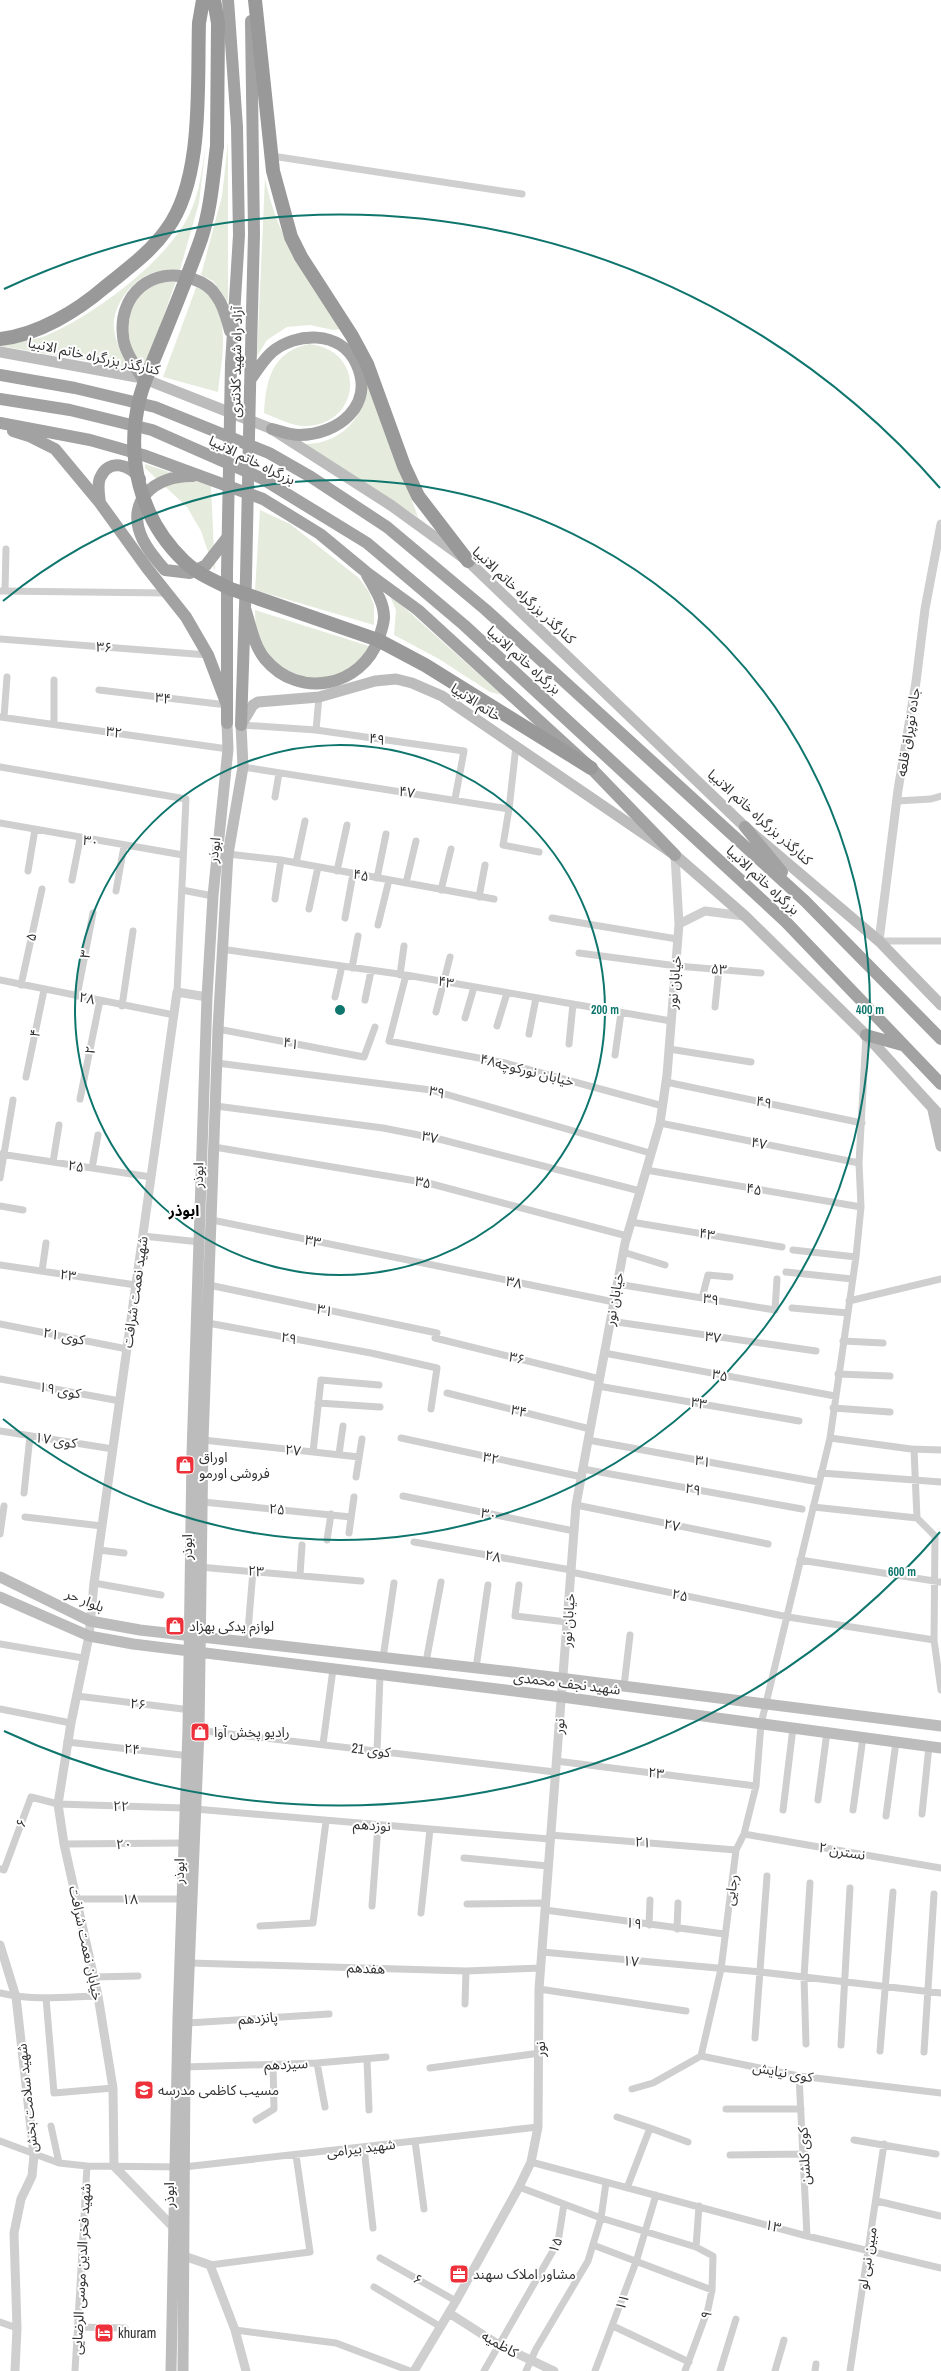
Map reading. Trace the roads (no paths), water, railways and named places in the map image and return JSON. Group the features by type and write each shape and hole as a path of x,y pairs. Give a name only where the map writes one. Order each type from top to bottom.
{"highway":[{"path":"0,339 28,332 76,309 140,259 168,228 181,204 192,165 199,23 202,0"},
{"path":"214,0 218,23 217,146 210,199 202,237 140,396 134,441 134,463 140,493 150,515 184,561 207,578 231,589 378,640 431,668 591,768"},
{"name":"آزاد راه شهید کلانتری","path":"227,723 227,538 231,364 239,235 237,127 228,0"},
{"name":"آزاد راه شهید کلانتری","path":"241,725 251,384 254,127 251,0"},
{"path":"254,0 272,156 282,206 291,237 301,257 352,336 367,364 404,466 418,496 468,560"},
{"path":"142,378 126,349 123,337 123,316 130,297 154,278 164,275 182,275 202,283 217,296 233,341"},
{"path":"251,384 271,352 291,340 305,337 329,340 344,348 356,363 361,384 358,403 348,419 331,430 314,434 298,435 272,429"},
{"name":"بزرگراه خاتم الانبیا","path":"0,375 74,388 155,407 269,453 311,477 388,527 486,610 805,901 941,1039"},
{"name":"بزرگراه خاتم الانبیا","path":"0,399 70,410 152,430 261,478 368,543 470,630 786,922 902,1045 941,1084"},
{"path":"0,423 90,440 143,455 204,476 263,499 320,534 366,572 418,610 591,768 675,855"},
{"path":"0,428 29,436 55,449 100,503 146,568 186,617 208,655 227,705"},
{"path":"100,503 100,478 107,469 116,466 126,466 134,470 142,481 144,494 138,516 142,539 152,555 165,570 190,573 206,565 227,538"},
{"path":"144,494 161,480 179,476 204,476"},
{"path":"245,608 263,658 275,670 290,679 315,684 341,679 361,668 374,653 382,628 384,617 380,599 366,572"},
{"path":"746,827 805,901"},
{"path":"866,1035 902,1045"}],"main road":[{"name":"کنارگذر بزرگراه خاتم الانبیا","path":"0,352 142,378 272,429 392,506 468,560 746,827 879,941 941,1005"},
{"name":"خاتم الانبیا","path":"241,725 253,705 258,702 319,697 375,681 396,679 412,683 442,696 516,746 536,762 675,855"},
{"name":"ابوذر","path":"194,1711 188,1652 188,1636 190,1567 197,1454 206,997 213,896 228,749 227,723"},
{"name":"ابوذر","path":"171,2371 179,2255 174,2228 186,2067 191,1963 190,1809 194,1711 200,1638 203,1502 197,1454 203,1440 221,949 228,854 243,767 241,725"},
{"path":"675,855 744,916 866,1035 937,1114 941,1146"},
{"name":"بلوار حر","path":"0,1577 90,1621 188,1636"},
{"path":"0,1596 89,1636 188,1652"},
{"name":"شهید نجف محمدی","path":"188,1636 564,1678 766,1705 941,1726"},
{"name":"شهید نجف محمدی","path":"188,1652 562,1697 941,1748"},
{"path":"380,1676 383,1658"},
{"name":"ابوذر","path":"183,2371 179,2255 182,1899 183,1843 190,1809"}],"street":[{"path":"272,156 522,194"},
{"name":"جاده توپراق قلعه","path":"879,941 897,801 916,682 925,609 941,524"},
{"path":"6,549 3,591 167,593"},
{"name":"۳۶","path":"0,639 208,655"},
{"path":"2,717 7,677"},
{"path":"54,680 54,723"},
{"name":"۳۴","path":"99,690 227,705"},
{"path":"316,730 319,697"},
{"name":"۳۲","path":"2,717 54,723 228,749"},
{"name":"۴۹","path":"241,725 316,730 464,751 455,799"},
{"path":"516,746 509,809 503,845 539,852"},
{"path":"0,767 186,799 177,992 206,997"},
{"name":"۴۷","path":"243,767 455,799 509,809"},
{"path":"275,797 279,773"},
{"path":"897,801 932,799 941,796"},
{"path":"296,863 305,821"},
{"name":"۳۰","path":"0,823 80,839 183,855"},
{"path":"337,871 347,825"},
{"path":"28,871 35,829"},
{"path":"377,878 386,834"},
{"path":"72,880 80,839"},
{"path":"406,883 416,841"},
{"path":"116,891 124,846"},
{"path":"440,890 451,849"},
{"name":"۴۵","path":"228,854 281,860 494,899"},
{"name":"خیابان نور","path":"562,1697 576,1505 623,1252 650,1153 660,1123 666,1082 677,966 677,939 679,924 675,855"},
{"path":"275,899 281,860"},
{"path":"479,897 485,865"},
{"path":"310,909 318,867"},
{"path":"345,918 353,874"},
{"path":"378,925 389,880"},
{"name":"۵","path":"21,985 42,889"},
{"path":"182,890 213,896"},
{"path":"679,924 705,911 744,916"},
{"name":"۳","path":"77,996 93,913"},
{"path":"552,918 677,939"},
{"path":"122,1006 133,931"},
{"path":"352,968 358,936"},
{"path":"879,941 941,940"},
{"path":"403,975 404,946"},
{"name":"۴۳","path":"221,949 403,975 671,1021"},
{"name":"۵۳","path":"579,953 677,966 719,968 762,973"},
{"path":"436,1012 450,957"},
{"path":"335,997 342,966"},
{"path":"715,1007 719,968"},
{"path":"365,1000 371,971"},
{"name":"خیابان نورکوچه۴۸","path":"403,975 389,1041 505,1063 662,1106"},
{"name":"۲۸","path":"0,980 100,1000 122,1006 174,1015"},
{"path":"465,1018 474,987"},
{"name":"۴","path":"26,1077 44,990"},
{"name":"شهید نعمت شرافت","path":"89,1636 94,1582 177,992"},
{"path":"497,1026 507,993"},
{"path":"530,1034 536,998"},
{"name":"۲","path":"80,1099 100,1000"},
{"path":"569,1044 573,1004"},
{"path":"615,1055 621,1013"},
{"name":"۴۱","path":"218,1029 364,1057 375,1027"},
{"name":"رجایی","path":"701,2056 721,1969 724,1934 736,1850 744,1834 756,1786 761,1724 788,1617 818,1482 830,1438 833,1408 856,1257 861,1207 859,1162 866,1035"},
{"path":"669,1049 751,1062"},
{"name":"۳۹","path":"217,1063 431,1090 650,1153"},
{"name":"۴۹","path":"666,1082 862,1123"},
{"path":"0,1178 2,1154 13,1100"},
{"name":"۳۷","path":"216,1106 383,1128 439,1139 640,1191"},
{"name":"۴۷","path":"660,1123 859,1162"},
{"path":"53,1162 59,1125"},
{"path":"92,1168 98,1135"},
{"name":"۳۵","path":"214,1147 428,1183 627,1236"},
{"name":"۲۵","path":"2,1154 151,1178"},
{"name":"۴۵","path":"646,1170 861,1207"},
{"path":"0,1206 23,1210"},
{"name":"۳۳","path":"212,1220 413,1262"},
{"name":"۴۳","path":"631,1222 782,1247"},
{"path":"143,1236 200,1242"},
{"path":"42,1271 46,1243"},
{"path":"793,1250 856,1257"},
{"path":"623,1252 665,1265"},
{"name":"۳۸","path":"413,1262 614,1302"},
{"name":"۲۳","path":"0,1264 136,1285"},
{"path":"786,1272 852,1279"},
{"path":"702,1298 708,1276 730,1277"},
{"name":"۳۹","path":"617,1284 775,1310 777,1279"},
{"path":"849,1300 941,1280"},
{"name":"۳۱","path":"209,1285 437,1333 435,1338"},
{"path":"792,1308 848,1313"},
{"name":"۳۷","path":"610,1321 816,1351"},
{"name":"۲۹","path":"208,1323 371,1353 437,1368 431,1409"},
{"name":"کوی ۲۱","path":"0,1324 127,1349"},
{"name":"۳۶","path":"435,1338 599,1382"},
{"path":"843,1341 883,1343"},
{"name":"۳۵","path":"604,1353 835,1396"},
{"path":"838,1374 890,1376"},
{"name":"کوی ۱۹","path":"0,1379 120,1401"},
{"path":"313,1452 321,1380 379,1385"},
{"name":"۳۳","path":"599,1382 799,1420"},
{"name":"۳۴","path":"447,1393 590,1429"},
{"path":"318,1403 380,1407"},
{"path":"833,1408 890,1412"},
{"path":"339,1454 343,1426"},
{"name":"کوی ۱۷","path":"0,1431 113,1449"},
{"path":"24,1493 30,1436"},
{"name":"۳۲","path":"401,1438 582,1473"},
{"path":"830,1438 914,1449 941,1450"},
{"path":"356,1477 362,1439"},
{"name":"۲۷","path":"203,1440 359,1457"},
{"name":"۳۱","path":"588,1440 818,1482"},
{"path":"914,1449 917,1482 917,1518"},
{"name":"۲۹","path":"582,1473 802,1510"},
{"path":"821,1473 917,1482 941,1482"},
{"name":"۳۰","path":"403,1496 574,1531"},
{"path":"350,1533 354,1497"},
{"name":"۲۵","path":"203,1502 351,1517"},
{"name":"۲۷","path":"576,1505 768,1544"},
{"path":"0,1534 4,1506"},
{"path":"813,1507 917,1518 935,1536 938,1582 934,1640 941,1690"},
{"path":"327,1540 331,1514"},
{"path":"25,1517 102,1526"},
{"name":"۲۸","path":"414,1542 571,1571"},
{"path":"300,1575 302,1545"},
{"path":"99,1550 124,1553"},
{"path":"800,1560 938,1582"},
{"name":"۲۳","path":"190,1567 361,1581"},
{"path":"247,1642 253,1571"},
{"name":"۲۵","path":"571,1571 788,1617 934,1640"},
{"path":"94,1582 161,1595"},
{"path":"426,1662 442,1582"},
{"path":"383,1658 394,1583"},
{"path":"476,1668 488,1584"},
{"path":"519,1585 515,1616 568,1622"},
{"path":"624,1686 630,1635"},
{"name":"خیابان نعمت شرافت","path":"89,1636 83,1658 77,1696 67,1742 58,1804 64,1844 98,1996 113,2088 114,2166"},
{"path":"0,1644 83,1658"},
{"path":"323,1744 333,1669"},
{"path":"377,1751 380,1676"},
{"name":"۲۶","path":"77,1696 194,1711"},
{"name":"نور","path":"414,2371 456,2301 519,2187 531,2162 538,2127 540,2053 539,1989 562,1697"},
{"path":"0,1709 71,1723"},
{"path":"783,1810 792,1728"},
{"name":"کوی 21","path":"193,1730 555,1772"},
{"path":"818,1800 827,1732"},
{"path":"853,1810 863,1737"},
{"name":"۲۴","path":"67,1742 192,1756"},
{"path":"886,1816 896,1742"},
{"path":"922,1814 929,1746"},
{"name":"۲۳","path":"556,1761 756,1786"},
{"name":"۶","path":"0,1869 4,1870 31,1797 58,1804"},
{"name":"۲۲","path":"58,1804 190,1809"},
{"name":"نوزدهم","path":"190,1809 378,1826 550,1837"},
{"path":"260,1926 313,1923 326,1821"},
{"path":"372,1906 378,1826"},
{"path":"421,1913 430,1829"},
{"name":"نسترن ۲","path":"744,1834 941,1868"},
{"name":"۲۱","path":"550,1837 736,1850"},
{"name":"۲۰","path":"64,1844 183,1843"},
{"path":"464,1858 548,1866"},
{"path":"755,2038 767,1876"},
{"path":"806,2044 804,1977 810,1883"},
{"path":"841,2045 850,1888"},
{"path":"880,2051 893,1892"},
{"path":"924,2052 934,1894"},
{"name":"۱۸","path":"77,1898 182,1899"},
{"path":"649,1925 650,1900"},
{"path":"677,1928 678,1902"},
{"path":"467,1904 545,1907"},
{"name":"۱۹","path":"545,1907 649,1925 724,1934"},
{"name":"شهید سلامت بخش","path":"0,1945 16,1997 34,2154 32,2176 21,2199 14,2234 17,2328 15,2371"},
{"name":"۱۷","path":"542,1952 761,1972 941,1993"},
{"name":"هفدهم","path":"191,1963 466,1971 541,1968"},
{"path":"465,2004 466,1971"},
{"path":"94,1977 138,1976"},
{"path":"539,1989 686,2011"},
{"path":"0,1993 16,1997 46,1998 98,1996"},
{"path":"46,1998 54,2093 113,2088"},
{"name":"پانزدهم","path":"188,2023 329,2014"},
{"path":"430,2068 540,2053"},
{"path":"632,2089 653,2083 701,2056"},
{"name":"کوی نیایش","path":"701,2056 799,2076 941,2093"},
{"name":"سیزدهم","path":"186,2067 317,2063 367,2060 386,2057"},
{"path":"367,2060 369,2110"},
{"path":"317,2063 325,2107"},
{"path":"256,2120 274,2109 273,2064"},
{"name":"کوی کلشن","path":"799,2076 805,2154 807,2236"},
{"path":"726,2109 801,2109"},
{"path":"617,2117 688,2142"},
{"path":"51,2126 59,2163"},
{"name":"شهید بیرامی","path":"0,2141 59,2163 87,2166 179,2167 364,2148 538,2127"},
{"path":"627,2188 650,2128"},
{"path":"854,2140 936,2154"},
{"path":"415,2141 424,2209"},
{"name":"مبین نبی لو","path":"850,2371 877,2201 884,2144"},
{"path":"364,2148 373,2228"},
{"path":"730,2155 805,2154"},
{"path":"179,2255 210,2265 310,2252 296,2155"},
{"name":"۱۳","path":"531,2162 807,2236 941,2268"},
{"name":"شهید فخر الدین موسی الرضایی","path":"74,2371 87,2166"},
{"path":"114,2166 174,2228"},
{"path":"526,2371 532,2362 536,2349 588,2261 601,2218 606,2183"},
{"path":"519,2187 601,2218 696,2247 699,2206"},
{"name":"۱۱","path":"595,2371 636,2262 656,2195"},
{"path":"877,2201 940,2216"},
{"name":"۱۵","path":"484,2371 558,2242 564,2204"},
{"path":"593,2244 636,2262 712,2290"},
{"name":"۹","path":"685,2371 708,2309 712,2290 713,2256 696,2247"},
{"name":"۶","path":"380,2258 456,2301"},
{"path":"210,2265 235,2330 246,2371"},
{"path":"374,2287 441,2327"},
{"name":"کاظمیه","path":"449,2313 500,2345 532,2362 554,2371"},
{"path":"720,2371 736,2319"},
{"path":"0,2322 17,2328"},
{"path":"613,2326 689,2362"},
{"path":"77,2327 125,2328"},
{"path":"235,2330 336,2343 410,2371"},
{"path":"775,2371 784,2340"}],"place":[{"name":"اوراق فروشی اورمو","path":"185,1465"},
{"name":"لوازم یدکی بهزاد","path":"175,1626"},
{"name":"رادیو پخش آوا","path":"200,1732"},
{"name":"مسیب کاظمی مدرسه","path":"144,2090"},
{"name":"مشاور املاک سهند","path":"459,2274"},
{"name":"khuram","path":"104,2333"}],"district":[{"name":"ابوذر","path":"184,1210"}]}
